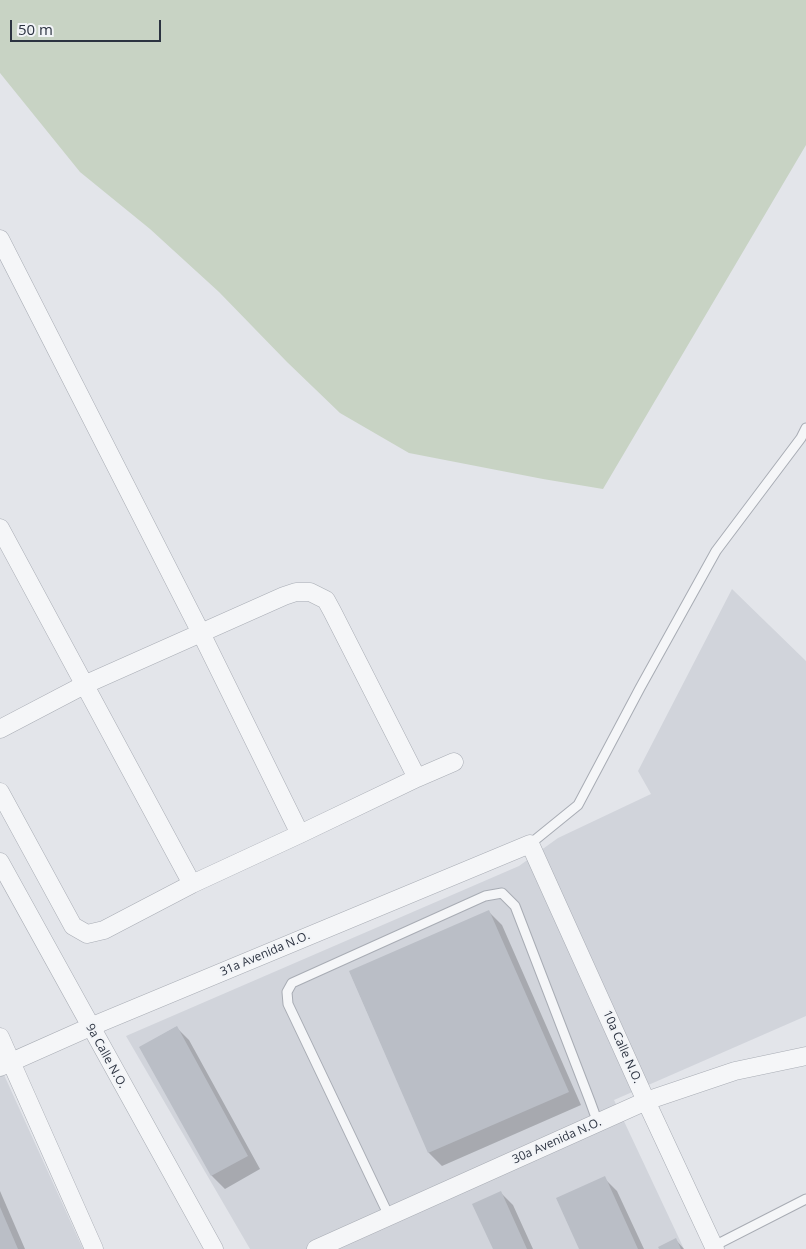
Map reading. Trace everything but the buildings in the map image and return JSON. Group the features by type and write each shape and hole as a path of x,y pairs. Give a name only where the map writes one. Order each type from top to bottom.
{"street":[{"path":"0,239 201,632 300,834"},
{"path":"0,528 192,884"},
{"path":"0,729 84,684 201,632 284,596 296,592 310,592 326,600 417,778"},
{"path":"0,792 73,926 87,934 104,930 192,884 454,762"},
{"name":"31a Avenida N.O.","path":"6,1064 90,1027 530,844"},
{"name":"10a Calle N.O.","path":"530,844 714,1248"},
{"name":"9a Calle N.O.","path":"0,862 214,1249"},
{"path":"0,1037 6,1064 94,1249"},
{"name":"30a Avenida N.O.","path":"316,1249 646,1101 735,1071 806,1056"}],"lane":[{"path":"530,844 578,805 640,688 716,552 801,438 806,428"},
{"path":"389,1216 288,1004 287,992 292,983 485,896 502,893 515,906 598,1122"},
{"path":"714,1248 806,1199"}],"shaded area":[{"path":"732,589 806,661 806,1016 614,1100 684,1249 250,1249 126,1036 519,866 558,838 651,794 638,771"},
{"path":"0,1066 83,1249 0,1249"}],"green space":[{"path":"0,0 806,0 806,145 603,489 543,479 409,453 340,413 219,292 150,229 80,172 0,73"}]}
